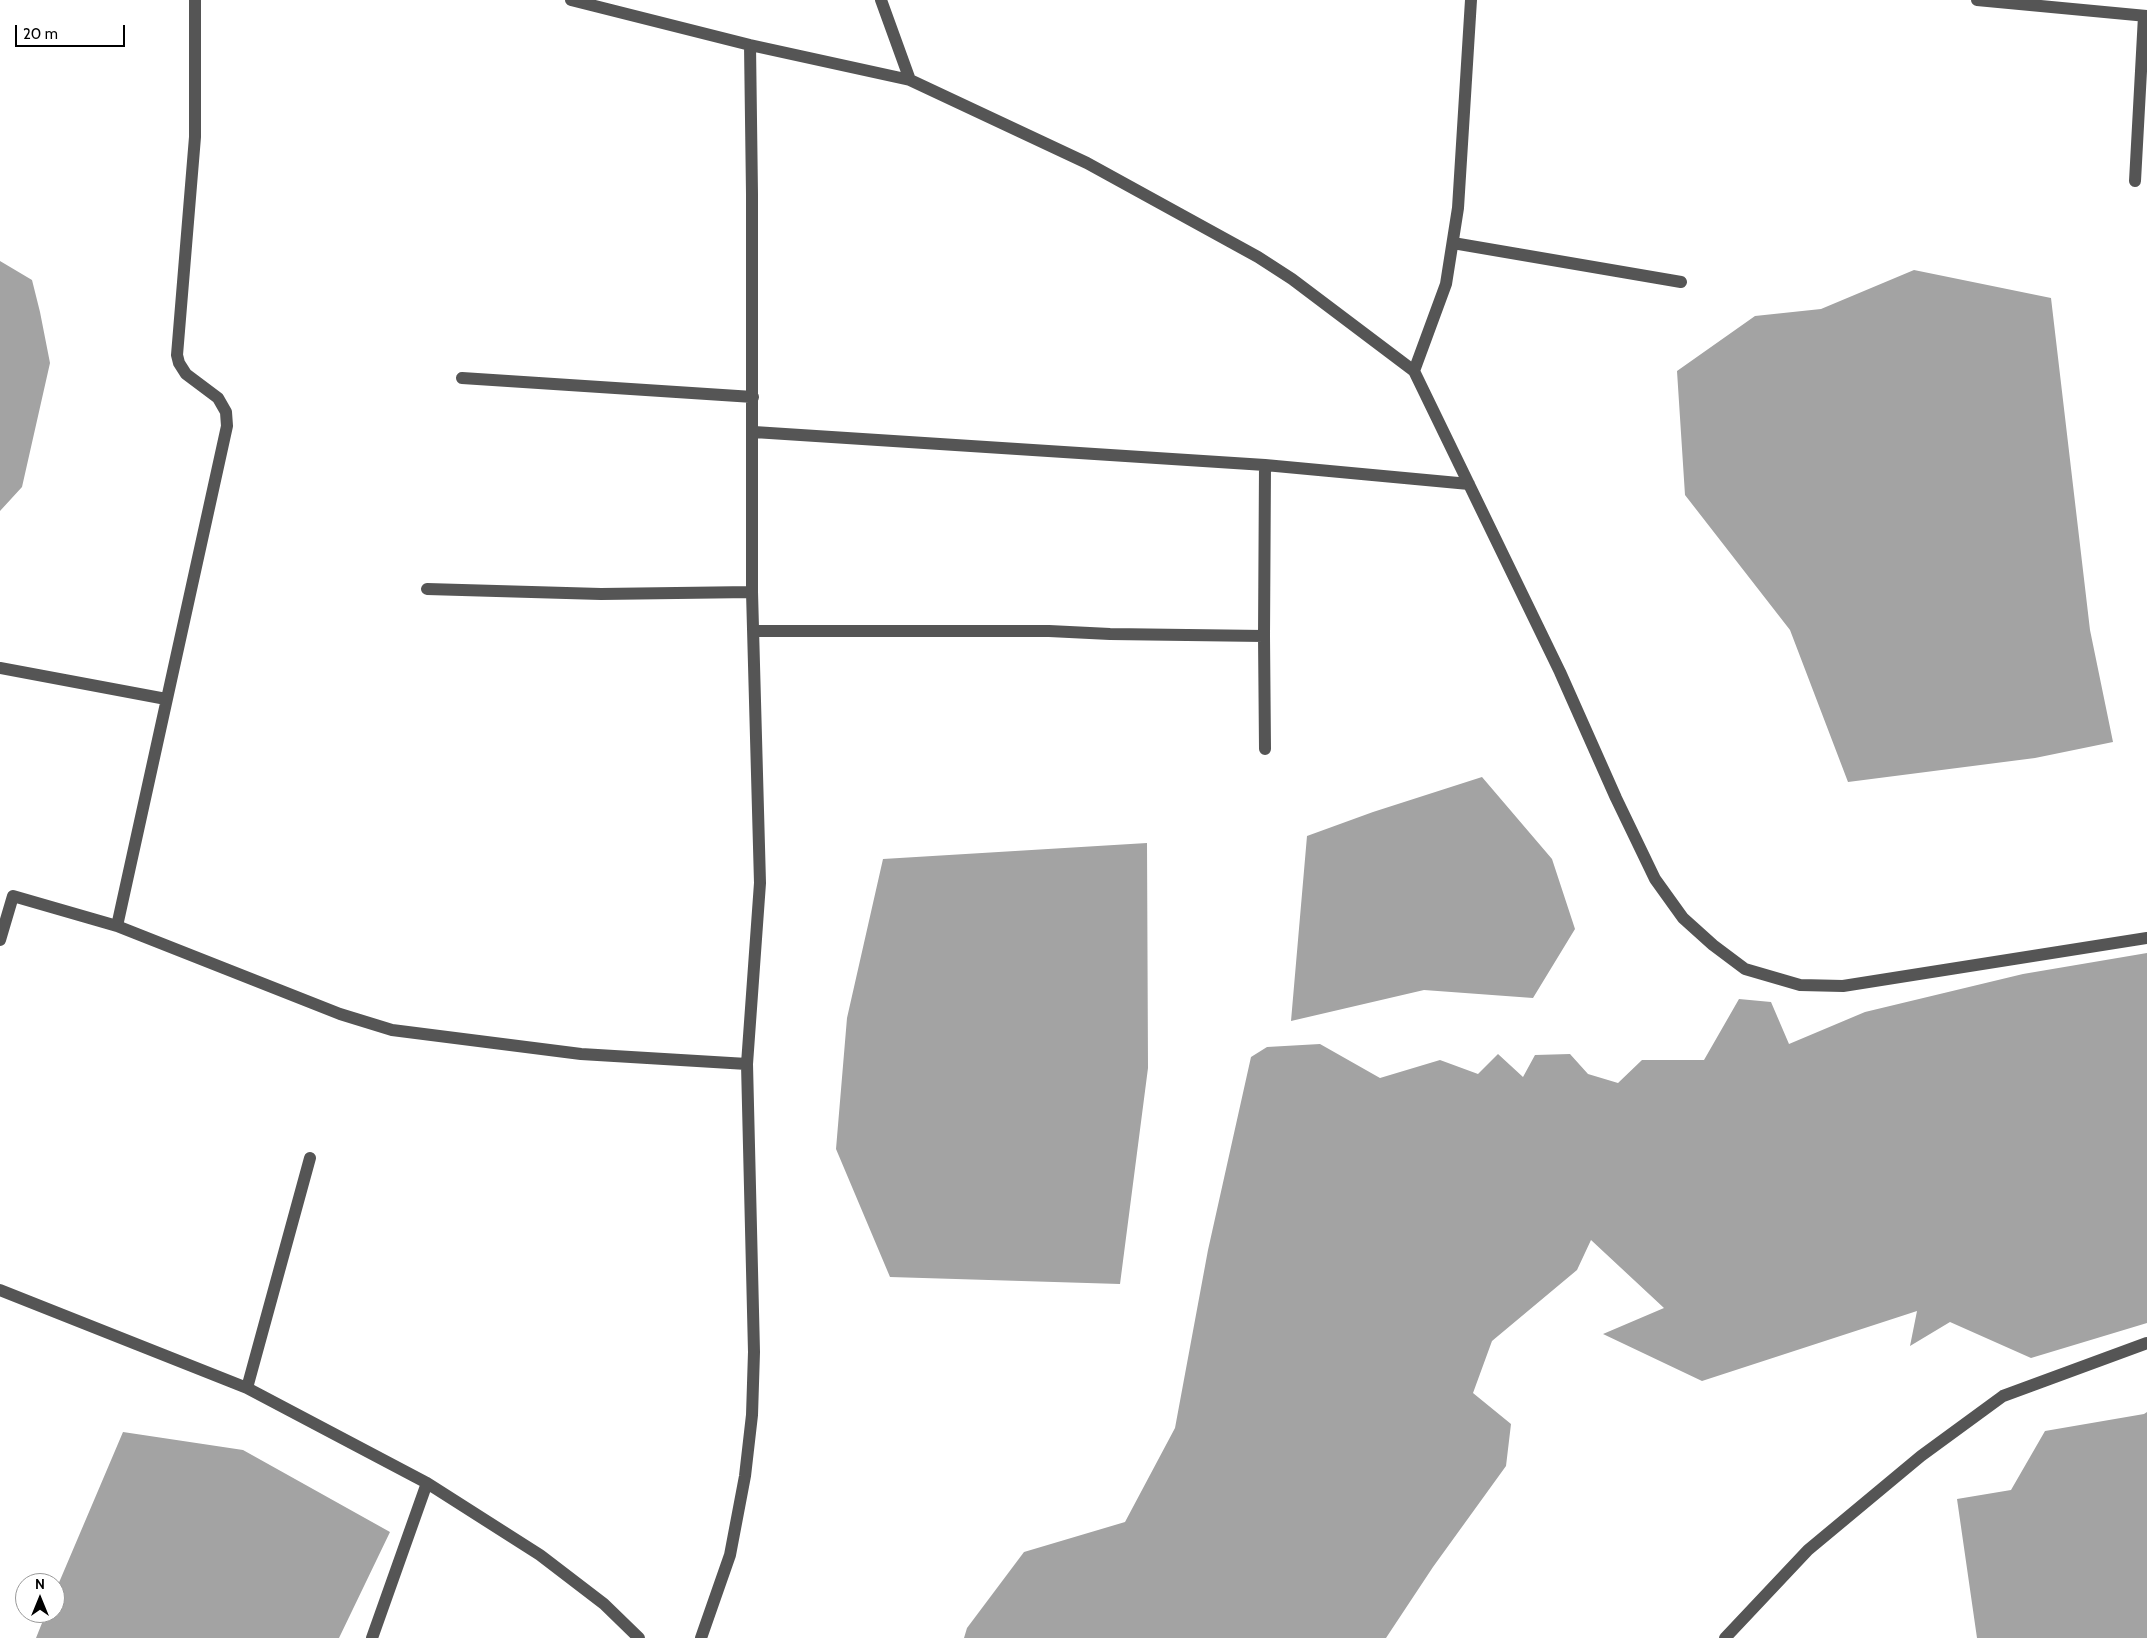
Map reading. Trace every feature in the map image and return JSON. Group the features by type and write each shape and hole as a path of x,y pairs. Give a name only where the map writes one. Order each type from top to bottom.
{"street":[{"path":"117,926 227,426 226,412 218,398 186,374 179,364 177,355 195,137 195,0"},
{"path":"571,0 750,46 910,80 1087,163 1258,257 1292,279 1414,371 1560,672 1616,798 1655,879 1669,902 1683,918 1713,945 1745,969 1800,985 1843,986 2147,938"},
{"path":"882,0 910,80"},
{"path":"1414,371 1446,284 1453,243 1458,208 1471,0"},
{"path":"1977,0 2145,16 2135,181"},
{"path":"701,1638 730,1555 744,1476 752,1415 754,1352 747,1064 760,883 752,592 754,432 750,46"},
{"path":"1453,243 1681,282"},
{"path":"462,378 753,397"},
{"path":"754,432 1266,465 1469,484"},
{"path":"1266,465 1264,636 1266,749"},
{"path":"427,589 601,594 752,592"},
{"path":"754,631 1049,631 1110,634 1264,636"},
{"path":"0,668 166,699"},
{"path":"0,892 117,926 340,1014 392,1030 581,1054 747,1064"},
{"path":"0,940 13,896"},
{"path":"247,1388 310,1158"},
{"path":"0,1290 247,1388 427,1483 540,1555 604,1604 639,1638"},
{"path":"1725,1638 1808,1550 1921,1456 2003,1396 2147,1343"},
{"path":"372,1638 427,1483"}],"shaded area":[{"path":"0,261 32,280 50,363 22,487 0,511"},
{"path":"1914,270 2051,298 2090,630 2113,742 2035,758 1848,782 1790,630 1685,495 1677,371 1755,316 1821,309"},
{"path":"1482,777 1552,859 1575,929 1533,998 1424,990 1291,1021 1307,836 1373,812"},
{"path":"1147,843 1148,1068 1120,1284 890,1277 836,1149 847,1018 883,859"},
{"path":"2147,953 2147,1323 2031,1358 1950,1322 1910,1346 1917,1311 1702,1381 1603,1334 1664,1308 1591,1240 1577,1270 1492,1341 1473,1393 1511,1424 1506,1466 1433,1567 1386,1638 964,1638 967,1628 1024,1552 1125,1522 1175,1428 1208,1250 1251,1057 1267,1047 1320,1044 1380,1078 1440,1060 1478,1074 1498,1054 1523,1077 1535,1055 1570,1054 1588,1074 1618,1083 1642,1060 1704,1060 1739,999 1771,1002 1789,1044 1865,1012 2023,974"},
{"path":"2147,1412 2147,1638 1977,1638 1957,1499 2011,1490 2045,1431"},
{"path":"123,1432 243,1450 390,1532 339,1638 36,1638 42,1623 65,1623 65,1573 63,1573"}]}
